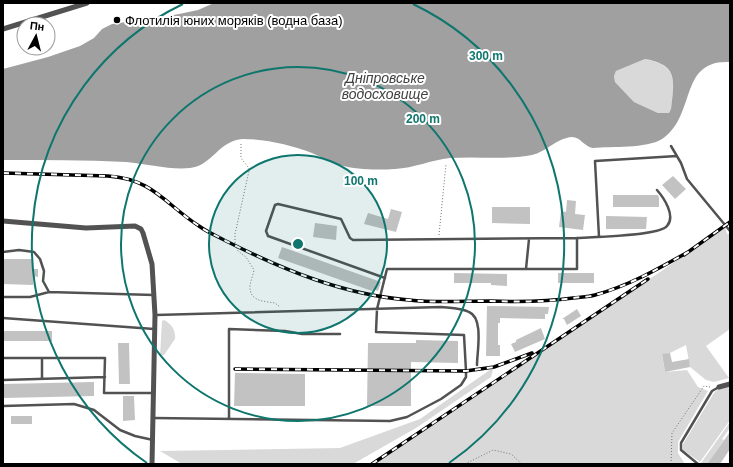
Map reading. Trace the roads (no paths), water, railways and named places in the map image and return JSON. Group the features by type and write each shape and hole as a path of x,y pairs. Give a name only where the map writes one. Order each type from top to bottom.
{"street":[{"path":"3,29 73,5 87,3"},
{"path":"3,221 86,228 135,226 141,229 144,233 152,264 155,315 152,464"},
{"path":"719,387 730,384"}],"lane":[{"path":"671,146 687,179 730,230"},
{"path":"599,237 596,161 677,156"},
{"path":"385,278 268,236 266,231 275,205 278,204 341,219 350,238 353,240 577,238 645,234 667,227 670,221 668,208 657,190"},
{"path":"153,418 390,420 407,417 441,399 461,385 466,377 464,335 376,332 377,309 387,269 577,269 577,238"},
{"path":"526,269 529,239"},
{"path":"3,252 19,250 34,252 40,259 44,271 43,281 49,292"},
{"path":"3,297 30,296 49,292 154,295"},
{"path":"155,315 441,307 470,312 476,317 478,326 477,365"},
{"path":"3,318 155,329"},
{"path":"229,419 229,329 286,331 302,334 340,334"},
{"path":"3,358 105,358 104,393 154,393"},
{"path":"42,358 42,378"},
{"path":"3,380 105,377"},
{"path":"698,464 682,450 681,442 712,391 719,387"},
{"path":"3,406 74,404 84,406 94,410 120,430 153,440"}],"water":[{"name":"Дніпровське водосховище","path":"214,3 730,3 730,62 714,64 702,70 695,79 680,117 673,129 662,139 638,146 593,148 587,146 575,137 572,137 561,140 532,155 512,157 450,158 436,160 416,166 381,170 347,167 333,163 296,147 269,141 243,139 235,140 221,148 204,163 190,168 175,168 111,161 3,160 3,69 51,56 56,56 56,54 80,46 94,38 102,29 112,24 147,20 198,10","holes":["645,59 664,65 669,70 673,82 671,109 669,113 658,113 634,102 615,82 614,76 616,71"]}],"railway":[{"path":"3,173 108,176 136,182 148,187 202,228 270,262 315,280 338,287 361,293 409,300 449,302 521,302 590,296 631,282 688,252"},
{"path":"684,255 730,222"},
{"path":"372,464 648,279"},
{"path":"235,369 466,371 494,367 532,353"}],"place":[{"name":"Флотилія юних моряків (водна база)","path":"117,20"}]}
